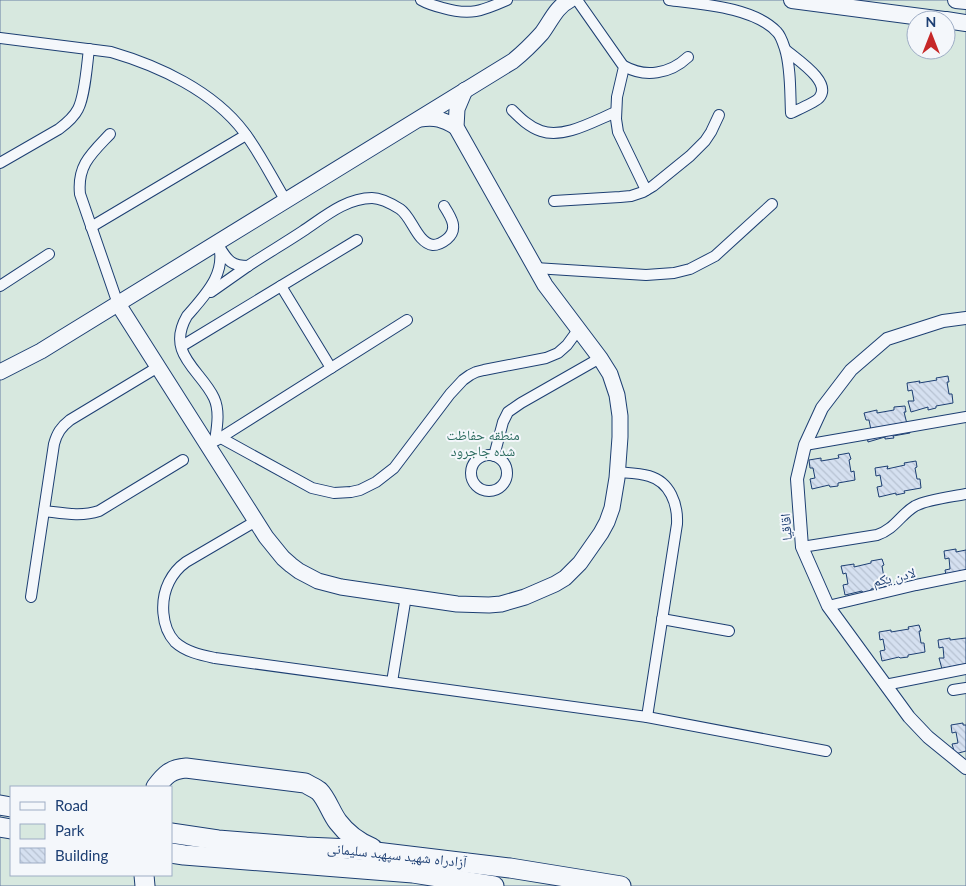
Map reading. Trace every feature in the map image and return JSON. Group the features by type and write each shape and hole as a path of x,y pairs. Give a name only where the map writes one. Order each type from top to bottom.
{"highway":[{"path":"157,786 172,771 186,768 305,783 320,792 336,820 348,834 360,843 380,852"},
{"name":"آزادراه شهید سپهبد سلیمانی","path":"172,833 218,840 306,847 352,848 510,868 621,886"},
{"name":"آزادراه شهید سپهبد سلیمانی","path":"172,853 413,873 494,886"}],"main road":[{"path":"792,0 906,15"},
{"path":"872,0 906,12"},
{"path":"956,0 966,1"},
{"path":"0,372 41,351 218,245 513,61 543,31 564,2"},
{"path":"456,127 457,109 465,90"},
{"path":"118,304 158,367 215,441 266,538 283,558 299,571 318,581 341,587 457,604 489,606 525,597 555,584 580,563 601,533 612,508 620,437 619,404 614,384 600,358 550,293 456,127 438,118 418,119"}],"street":[{"path":"421,0 457,12 476,12 507,0"},
{"path":"578,0 624,66 633,71 642,73 671,69 688,57"},
{"path":"669,0 739,11 752,16 777,32 786,50 791,113 819,98 822,91 821,82 816,76 786,50"},
{"path":"0,38 111,52 129,57 162,71 195,89 221,107 246,135 286,201"},
{"path":"0,163 59,129 74,116 80,106 86,81 89,49"},
{"path":"624,66 617,97 618,132 646,190"},
{"path":"512,110 531,127 550,133 567,132 616,112"},
{"path":"554,201 631,196 646,190 698,148 711,132 719,114"},
{"path":"110,134 84,164 79,184 80,194 118,304"},
{"path":"91,227 246,135"},
{"path":"204,296 340,207 357,200 378,199 402,210 424,240 428,244 434,245 449,238 454,228 452,218 444,206"},
{"path":"535,268 646,274 674,273 690,269 715,256 772,204"},
{"path":"182,346 357,240"},
{"path":"218,245 230,262 241,266 248,266"},
{"path":"215,441 218,421 217,406 211,392 190,366 182,346 180,334 187,316 204,296 217,276 219,261 218,245"},
{"path":"0,286 49,254"},
{"path":"281,286 331,368"},
{"name":"اقاقیا","path":"966,318 943,321 887,339 851,370 822,408 805,445 797,479 802,546 828,606 909,717 928,737 966,768"},
{"path":"215,441 407,320"},
{"path":"215,441 312,488 334,493 360,490 376,482 394,468 450,394 470,375 484,370 552,356 563,350 578,330"},
{"path":"494,456 503,422 508,412 600,358"},
{"path":"31,597 54,444 59,430 70,420 158,367"},
{"path":"805,445 966,417"},
{"path":"44,511 82,514 99,511 183,460"},
{"path":"617,472 648,475 661,481 666,486 677,509 677,524 647,717"},
{"path":"802,546 877,535 886,532 916,506 966,494"},
{"path":"256,521 186,562 174,574 166,588 163,606 165,622 174,641 187,650 215,658 647,717 826,751"},
{"name":"لادن یکم","path":"828,606 966,575"},
{"path":"392,682 406,596"},
{"path":"662,619 729,631"},
{"path":"885,685 966,668"},
{"path":"953,690 966,688"}],"green space":[{"name":"منطقه حفاظت شده جاجرود","path":"0,0 966,0 966,886 0,886"}],"building":[{"path":"948,376 949,394 952,394 953,403 936,406 936,408 928,410 928,407 911,412 908,401 914,401 912,390 908,391 907,383 937,380 936,378"},
{"path":"905,406 906,412 904,412 907,424 909,424 910,433 893,436 894,438 885,439 885,437 868,442 866,431 871,430 869,420 866,420 864,413 877,410 877,413 894,410 894,407"},
{"path":"849,453 851,472 854,471 855,480 838,483 838,486 830,487 829,485 812,489 810,479 815,478 813,468 810,468 809,460 821,458 821,461 839,458 838,455"},
{"path":"916,461 917,479 920,479 921,488 904,491 905,493 896,495 896,493 879,497 877,487 882,486 880,475 876,476 875,468 888,466 887,469"},
{"path":"956,549 956,552 966,550 966,578 947,580 945,570 950,569 949,558 945,559 944,551"},
{"path":"882,559 884,578 887,577 887,586 871,589 871,591 863,593 862,591 845,595 843,585 848,584 846,573 843,574 841,566 854,564 854,567"},
{"path":"919,625 921,643 924,643 925,652 882,661 880,651 885,650 883,639 880,640 879,632 909,629 908,627"},
{"path":"950,638 950,640 966,638 966,666 959,667 959,665 942,669 939,658 944,658 943,647 939,648 938,640"},
{"path":"963,723 963,725 966,725 966,751 955,754 952,744 958,743 956,732 952,733 951,725"}]}
